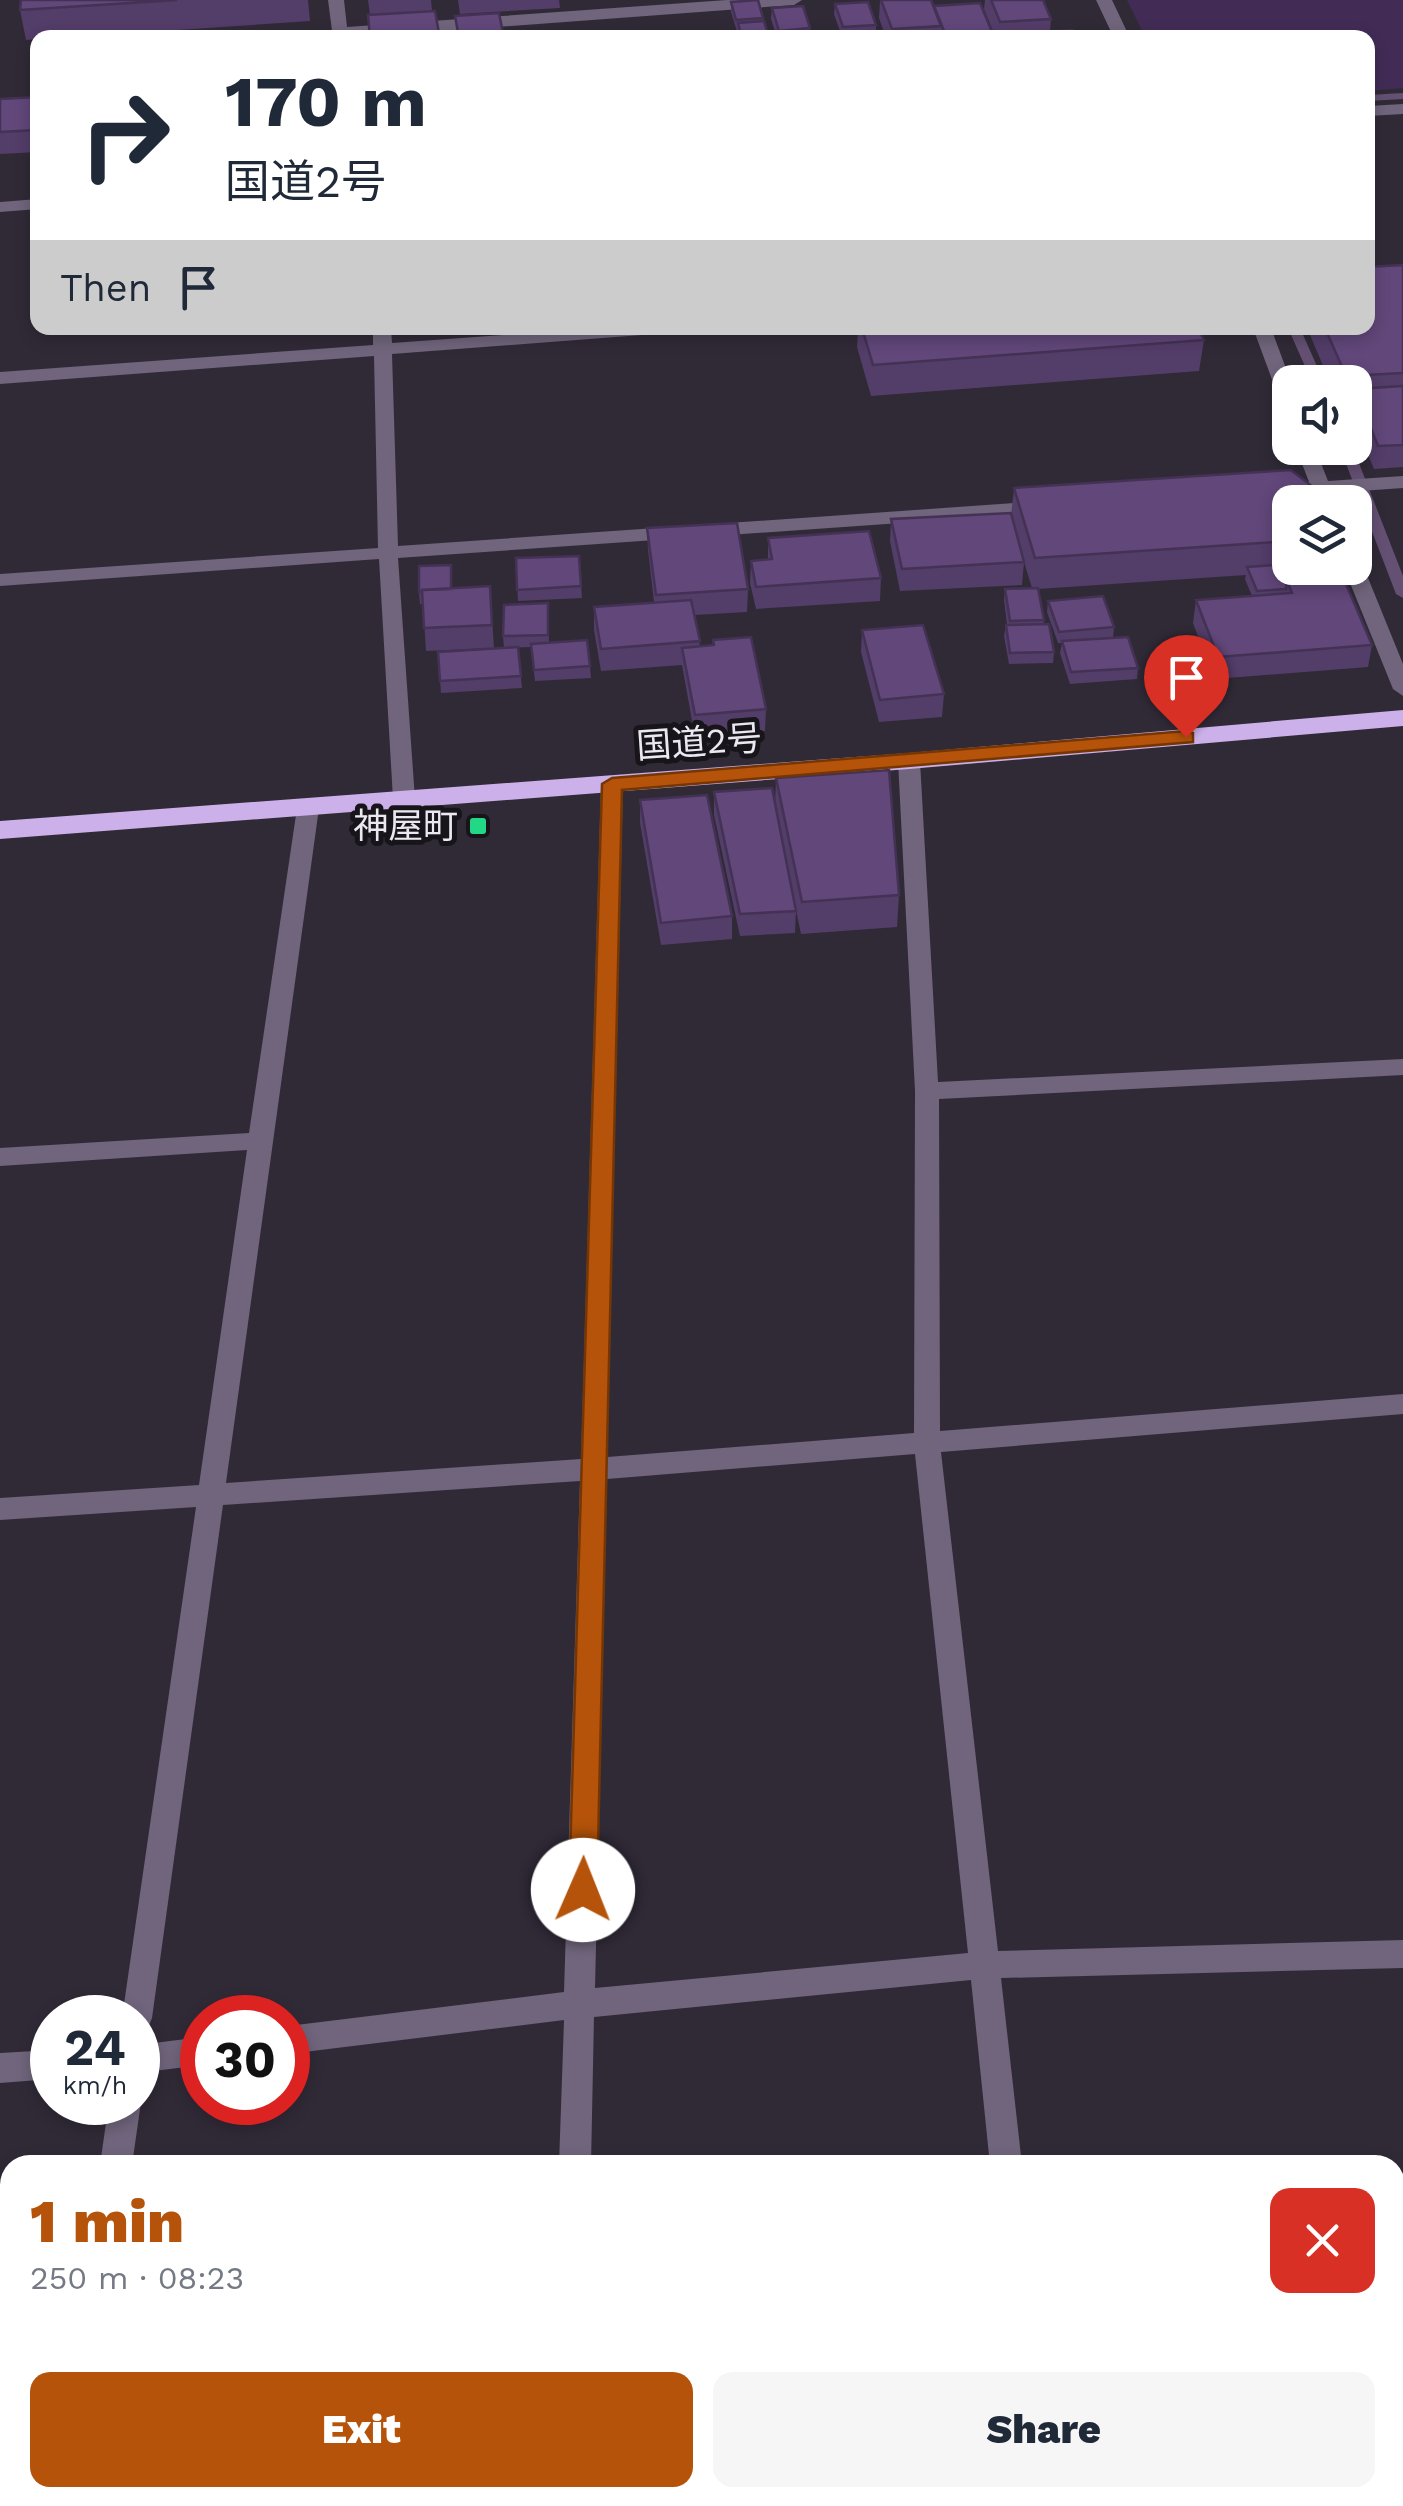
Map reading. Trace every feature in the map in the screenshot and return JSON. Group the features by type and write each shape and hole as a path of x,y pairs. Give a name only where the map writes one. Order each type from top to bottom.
{"highway":[{"name":"国道2号","path":"0,830 909,762 1403,718"}],"street":[{"path":"336,0 339,30"},
{"path":"405,30 794,0"},
{"path":"1104,0 1118,30"},
{"path":"1375,111 1403,109"},
{"path":"0,207 30,205"},
{"path":"0,378 383,338 468,335"},
{"path":"1265,335 1276,365"},
{"path":"383,338 388,551 404,799"},
{"path":"1372,487 1403,482"},
{"path":"1261,492 1272,493"},
{"path":"0,580 1063,505"},
{"path":"1361,585 1403,688"},
{"path":"909,762 927,1091 927,1444 1005,2155"},
{"path":"575,2155 612,784"},
{"path":"140,1995 212,1495 257,1142 308,808"},
{"path":"927,1091 1403,1067"},
{"path":"0,1157 257,1142"},
{"path":"0,1509 595,1469 1403,1404"},
{"path":"310,2037 580,2004 984,1965 1403,1954"},
{"path":"0,2068 30,2066"},
{"path":"117,2155 122,2125"}],"shaded area":[{"path":"1127,0 1403,0 1403,88 1375,90 1375,30 1142,30"}],"building":[{"path":"21,0 177,0 20,10"},
{"path":"758,0 763,18 736,20 731,2"},
{"path":"881,0 931,0 941,26 892,29"},
{"path":"991,0 1043,0 1051,19 1000,22"},
{"path":"868,2 876,25 843,27 835,4"},
{"path":"980,3 991,30 944,30 934,6"},
{"path":"803,6 810,28 779,30 772,8"},
{"path":"435,11 438,30 369,30 368,15"},
{"path":"499,13 502,30 458,30 455,16"},
{"path":"764,21 767,30 740,30 738,23"},
{"path":"30,97 30,130 0,132 0,99"},
{"path":"1403,265 1403,373 1372,375 1372,365 1341,365 1328,335 1375,335 1375,267"},
{"path":"864,335 1202,335 1204,340 873,365"},
{"path":"1403,386 1403,445 1378,446 1372,431 1372,388"},
{"path":"1291,470 1310,485 1272,485 1272,542 1035,558 1014,488"},
{"path":"1011,513 1024,562 902,569 891,519"},
{"path":"737,523 748,589 656,595 647,528"},
{"path":"869,531 881,578 756,587 751,561 772,559 768,538"},
{"path":"579,556 581,586 517,590 516,558"},
{"path":"451,565 451,589 419,592 419,566"},
{"path":"1272,565 1272,585 1286,585 1286,589 1257,591 1247,567"},
{"path":"1289,585 1346,585 1372,645 1218,657 1196,600 1292,593"},
{"path":"490,586 492,625 424,628 422,590"},
{"path":"1038,588 1044,620 1010,621 1005,589"},
{"path":"1103,596 1114,627 1059,632 1048,601"},
{"path":"691,600 700,641 601,649 594,607"},
{"path":"548,603 548,635 503,636 504,605"},
{"path":"1049,624 1054,652 1010,653 1006,625"},
{"path":"923,625 944,694 880,700 862,630"},
{"path":"751,637 766,709 695,715 682,648 714,645 713,640"},
{"path":"1128,637 1138,668 1071,672 1062,641"},
{"path":"587,640 590,666 534,670 531,644"},
{"path":"518,647 521,676 440,681 438,652"},
{"path":"889,770 899,895 802,902 776,778"},
{"path":"772,788 796,911 740,914 714,792"},
{"path":"707,795 732,916 661,923 640,800"}],"waterway":[{"path":"1375,98 1403,96"},
{"path":"1297,335 1310,365"},
{"path":"1353,465 1403,594"}],"place":[{"name":"神屋町","path":"478,826"}],"route":[{"path":"583,1890 612,784 1186,737"}]}
